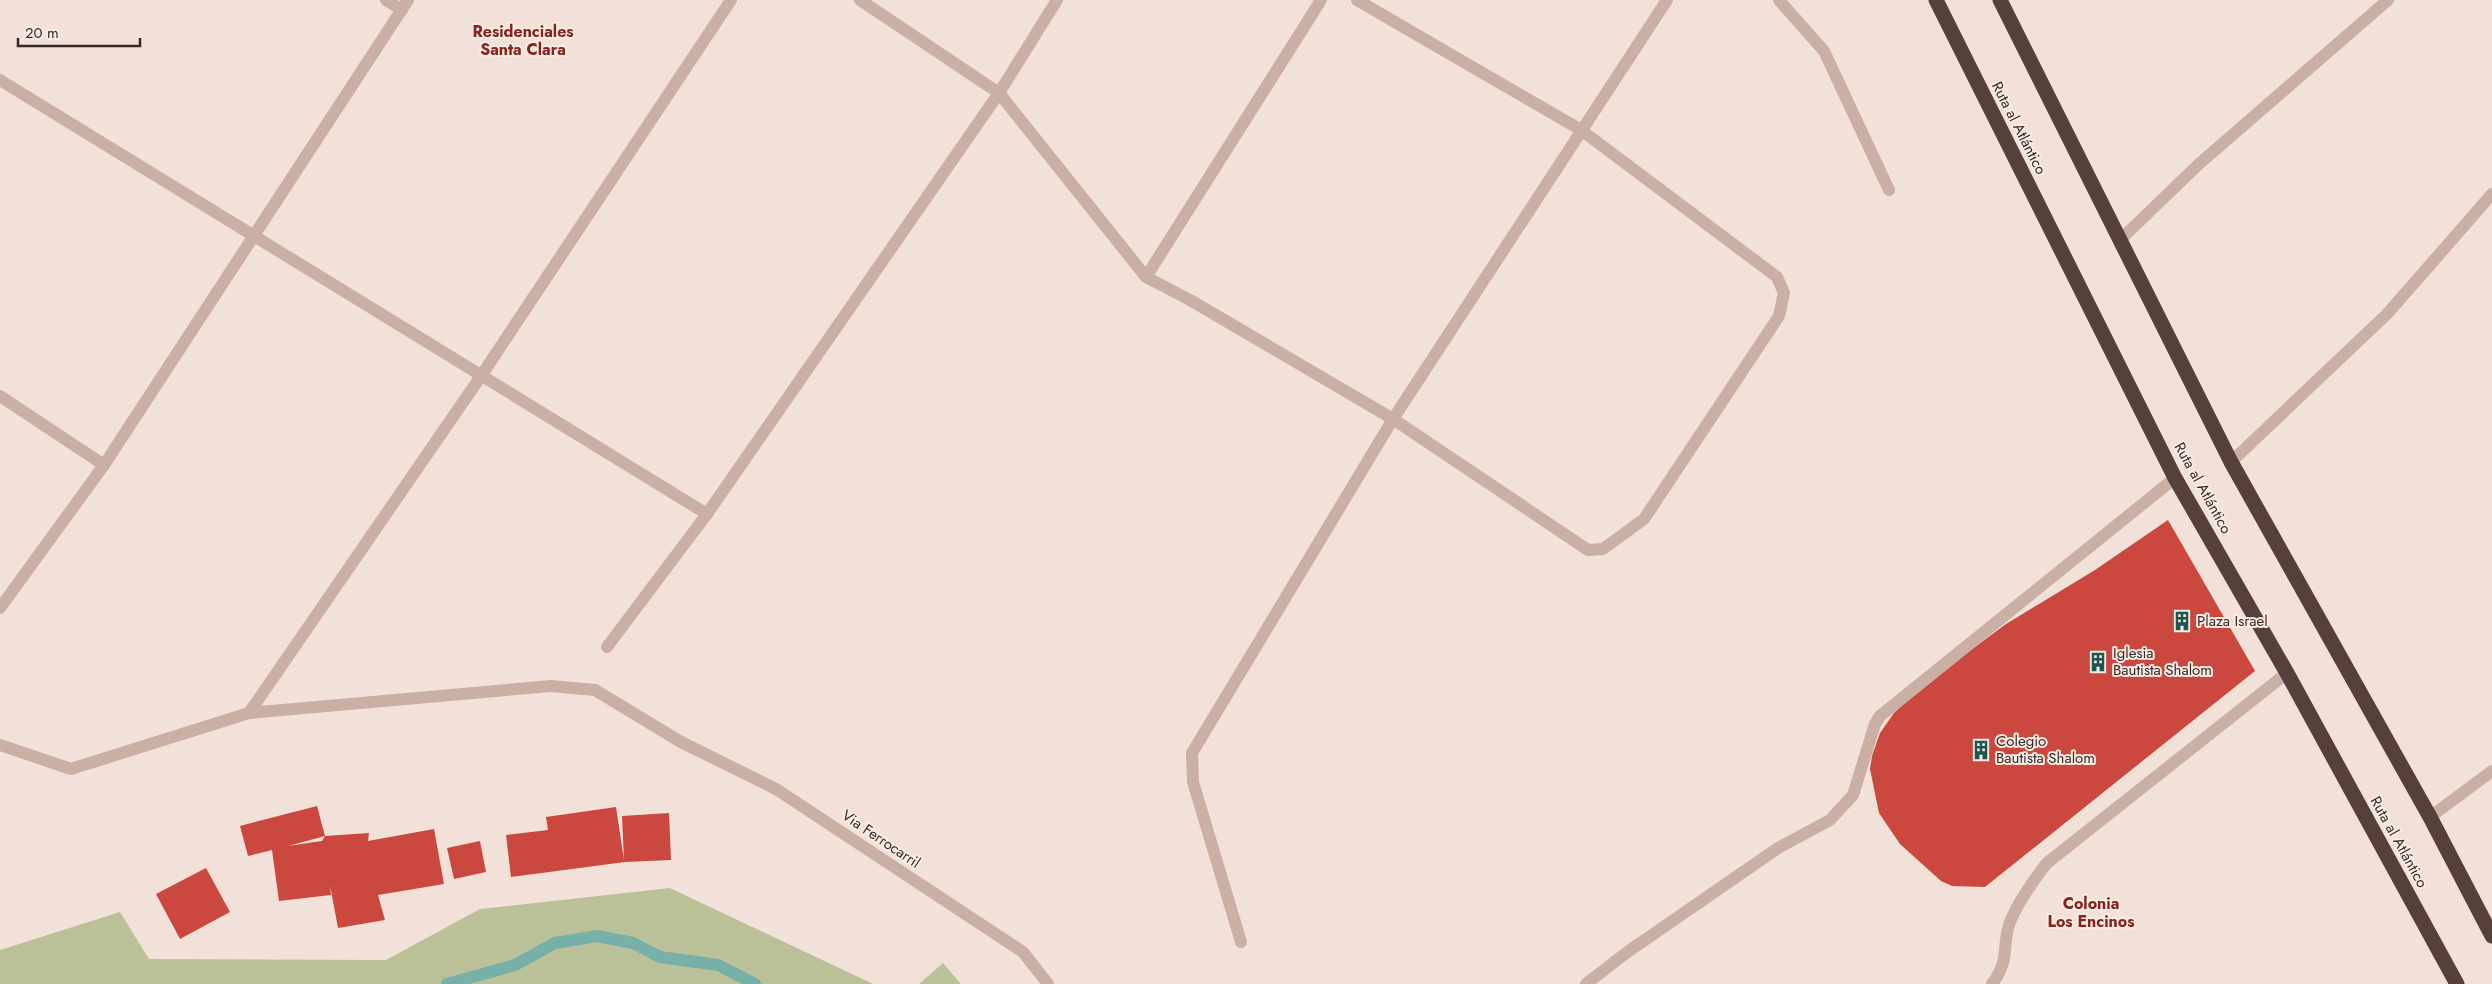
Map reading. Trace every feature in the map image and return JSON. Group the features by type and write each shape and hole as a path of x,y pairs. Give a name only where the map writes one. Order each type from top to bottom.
{"highway":[{"name":"Ruta al Atlántico","path":"1936,0 2175,478 2287,673 2457,984"},
{"path":"2000,0 2231,462 2430,817 2492,936"}],"street":[{"path":"0,608 104,465 405,5 386,0"},
{"path":"249,713 481,376 731,0"},
{"path":"860,0 999,93 1146,277 1190,300 1393,419 1588,550 1603,548 1644,519 1780,316 1784,293 1777,277 1581,130 1357,0"},
{"path":"607,647 707,514 999,93 1056,0"},
{"path":"1146,277 1321,0"},
{"path":"1241,942 1193,782 1192,754 1393,419 1667,0"},
{"path":"1779,0 1824,51 1889,190"},
{"path":"2119,241 2198,164 2388,0"},
{"path":"0,80 707,514"},
{"path":"2231,462 2387,314 2492,194"},
{"path":"0,396 104,465"},
{"path":"1586,984 1626,953 1778,848 1830,820 1853,795 1875,724 1880,716 2175,478"},
{"path":"1992,984 2003,970 2010,923 2030,883 2047,863 2287,673"},
{"name":"Via Ferrocarril","path":"0,745 71,769 249,713 551,686 595,690 681,742 776,789 1023,952 1048,984"},
{"path":"2430,817 2492,771"}],"green space":[{"path":"670,888 873,984 0,984 0,950 120,912 149,959 386,960 480,909"},
{"path":"943,963 961,984 919,984"}],"building":[{"path":"2168,520 2255,671 1985,887 1952,886 1941,881 1900,844 1879,813 1870,769 1872,756 1880,733 1894,713 1921,687 2006,624 2095,570"},
{"path":"317,806 325,836 369,833 368,841 434,829 444,884 378,895 385,920 338,928 330,885 331,895 279,901 272,850 248,856 240,826","holes":["325,836 322,841 288,846"]},
{"path":"616,807 624,860 622,816 669,813 671,860 625,862 511,877 506,835 548,830 546,817"},
{"path":"480,841 486,872 454,879 447,848"},
{"path":"206,868 230,912 180,939 156,894"}],"waterway":[{"path":"447,984 515,965 555,943 597,936 633,943 660,957 718,965 755,984"}],"place":[{"name":"Plaza Israel","path":"2182,621"},
{"name":"Iglesia Bautista Shalom","path":"2098,662"},
{"name":"Colegio Bautista Shalom","path":"1981,750"}],"district":[{"name":"Residenciales Santa Clara","path":"523,40"},
{"name":"Colonia Los Encinos","path":"2091,912"}]}
